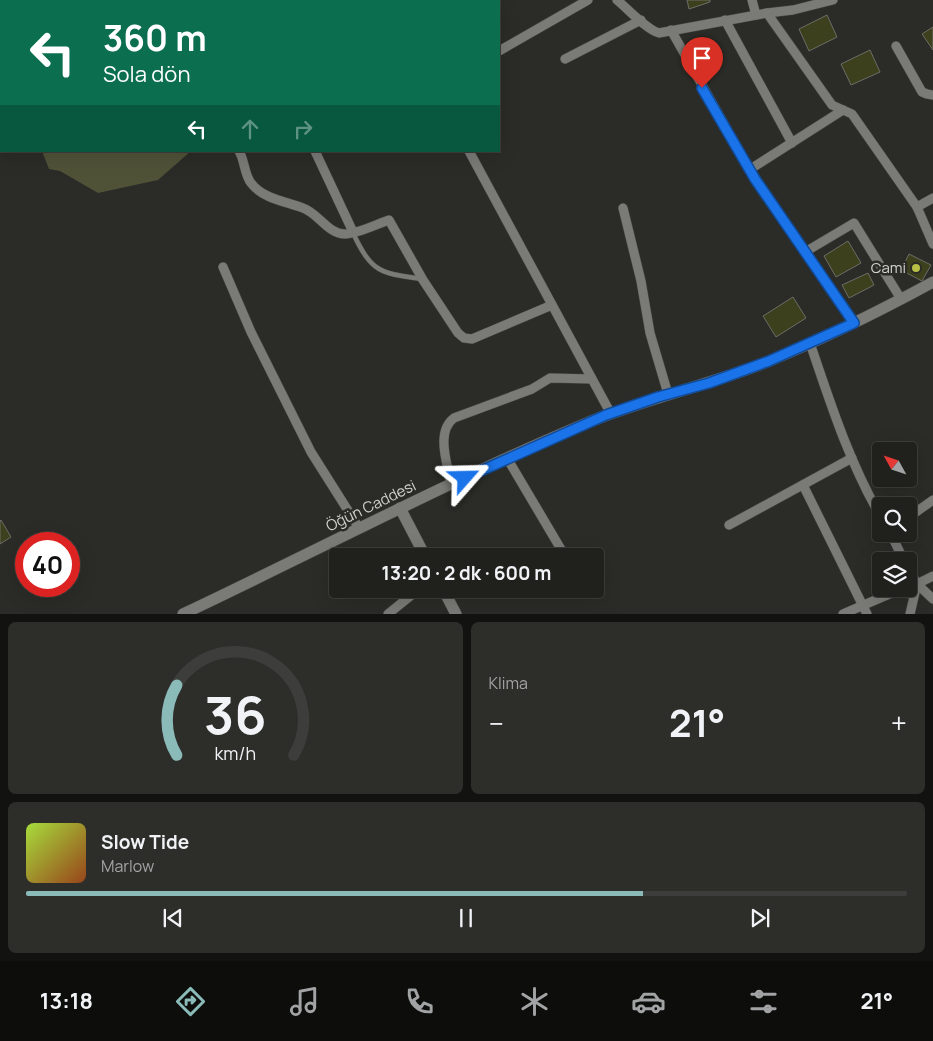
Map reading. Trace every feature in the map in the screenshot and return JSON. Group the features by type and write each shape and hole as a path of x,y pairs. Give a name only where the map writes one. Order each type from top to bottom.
{"street":[{"path":"500,50 588,0"},
{"path":"617,0 641,20 645,26 659,33 725,20 793,10 833,0"},
{"path":"752,0 756,15"},
{"path":"767,13 832,105 852,114 917,207 933,244"},
{"path":"566,59 641,20"},
{"path":"725,20 792,143"},
{"path":"670,30 749,170 854,323"},
{"path":"896,46 922,92 933,94"},
{"path":"749,170 843,110"},
{"path":"240,152 245,163 247,176 256,189 277,200 304,208 337,232 345,234 389,220 423,280 462,337 472,339 552,305"},
{"path":"315,152 353,232"},
{"path":"470,152 611,414"},
{"path":"917,207 933,198"},
{"path":"623,208 641,281 650,332 668,394"},
{"path":"805,252 854,223 901,299"},
{"path":"224,267 251,332 311,452 359,528"},
{"name":"Öğün Caddesi","path":"183,614 507,458 611,414 668,394 709,383 769,361 854,323 933,283"},
{"path":"810,343 835,418 872,499"},
{"path":"451,484 443,438 445,428 454,418 532,389 550,378 592,379"},
{"path":"507,458 560,548"},
{"path":"729,525 852,458"},
{"path":"803,485 865,609"},
{"path":"917,511 933,500"},
{"path":"400,508 421,548"},
{"path":"917,583 933,576"},
{"path":"917,586 933,599"},
{"path":"843,614 865,609 887,597"},
{"path":"910,614 912,597"},
{"path":"388,614 408,598"},
{"path":"447,598 456,614"}],"lane":[{"path":"353,232 363,253 376,268 397,276 423,280"}],"green space":[{"path":"42,152 190,152 158,180 98,193 60,171 49,169"}],"building":[{"path":"687,0 710,0 710,2 689,9"},
{"path":"827,15 837,37 809,51 799,29"},
{"path":"933,27 933,50 922,34"},
{"path":"870,50 880,72 851,85 841,64"},
{"path":"848,241 861,263 836,277 824,256"},
{"name":"Cami","path":"909,254 931,265 922,281 901,270"},
{"path":"868,273 874,285 849,298 842,285"},
{"path":"793,297 806,318 776,337 763,316"},
{"path":"0,521 11,537 0,544"}],"place":[{"name":"Cami","path":"916,268"}],"route":[{"path":"465,478 606,415 658,397 709,383 769,361 854,323 755,179 702,88"}]}
